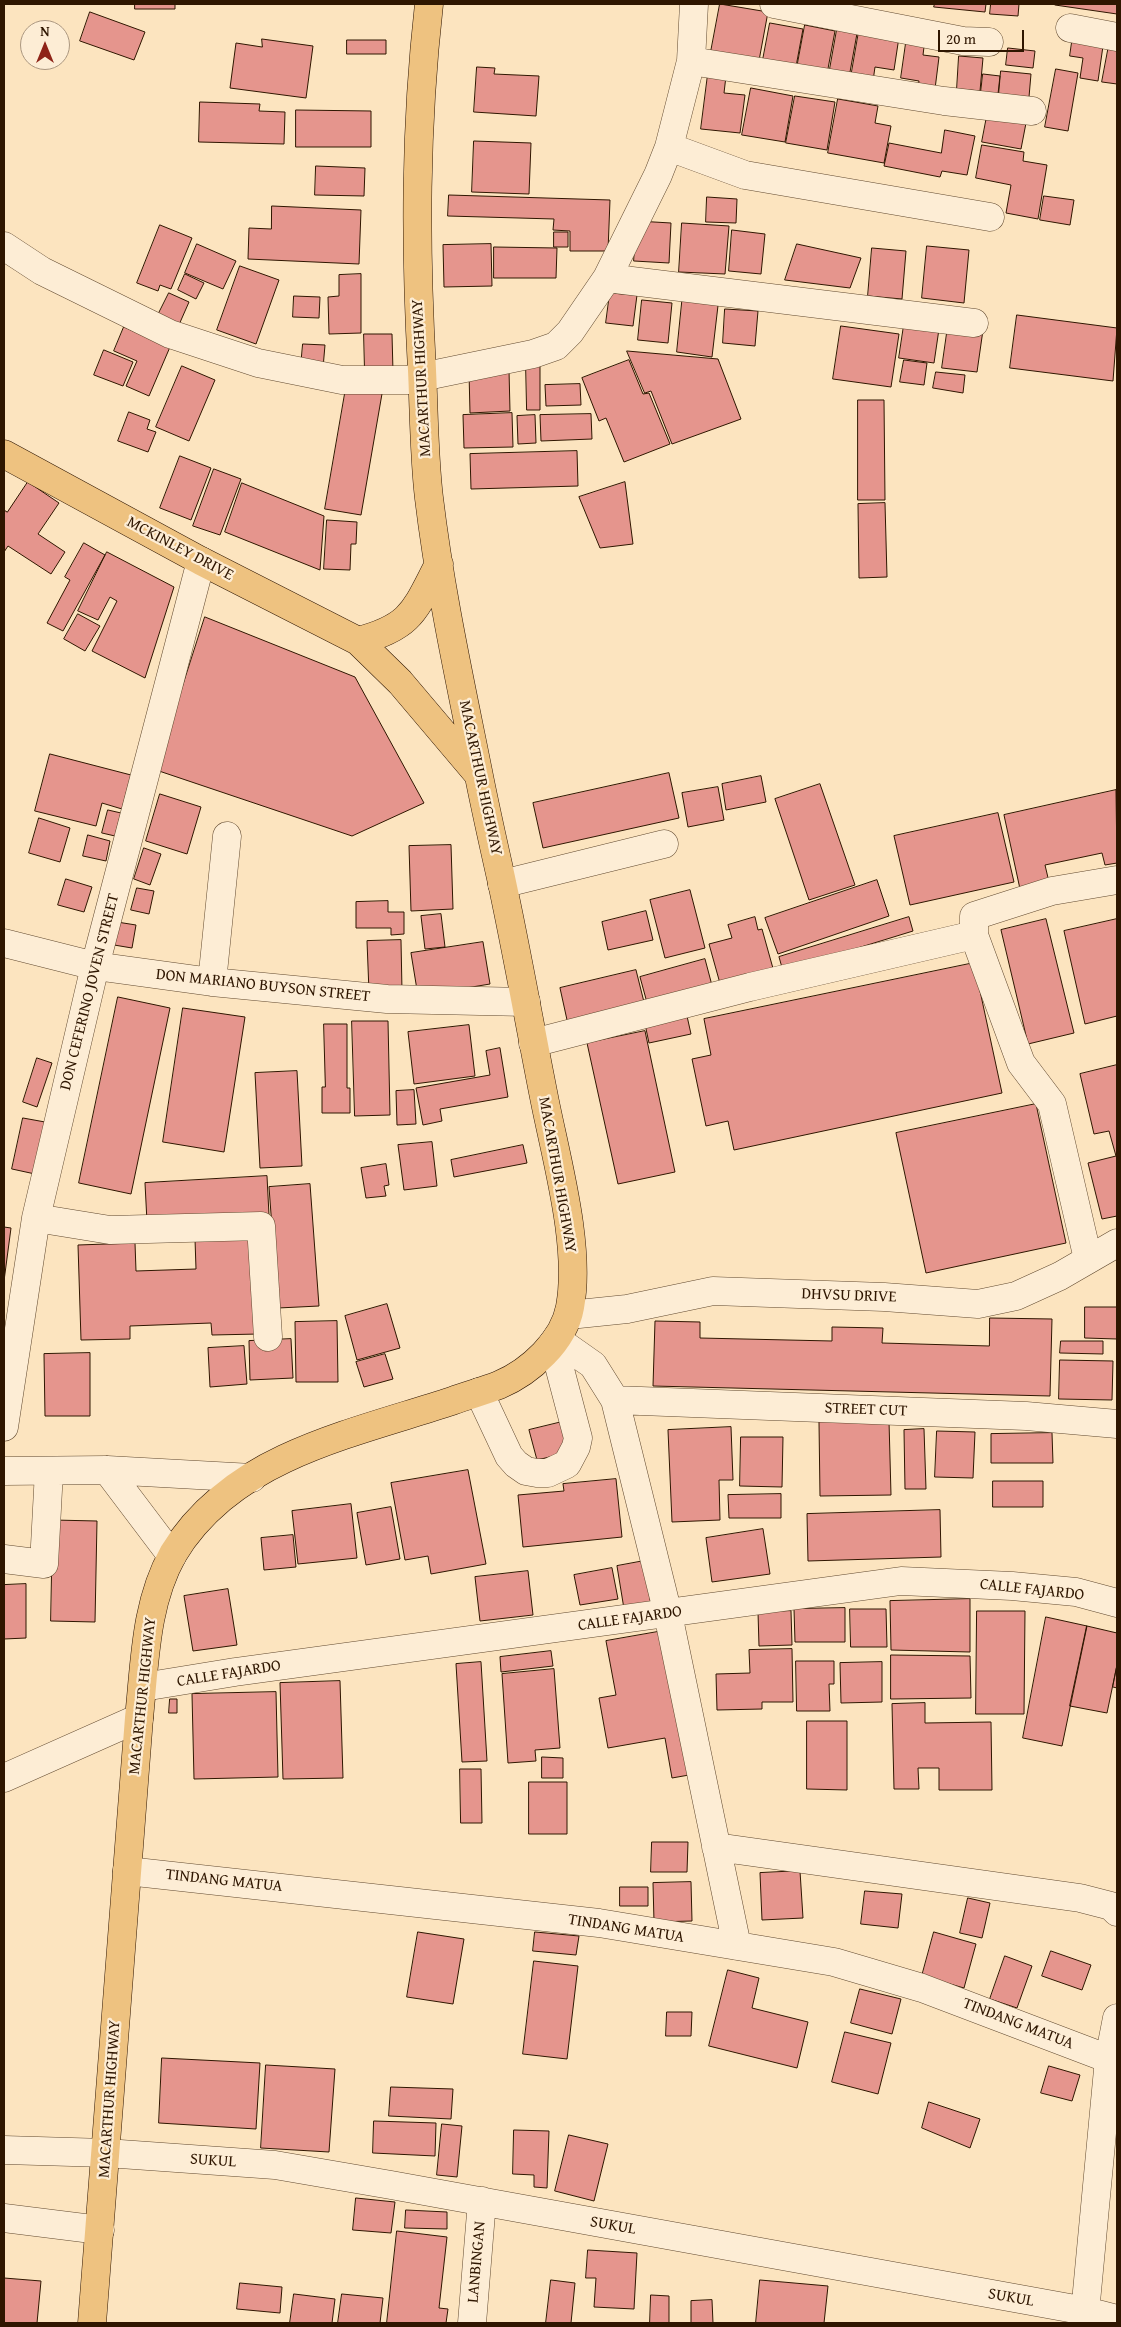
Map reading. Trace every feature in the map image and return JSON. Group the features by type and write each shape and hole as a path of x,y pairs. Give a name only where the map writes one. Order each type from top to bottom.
{"main road":[{"name":"MACARTHUR HIGHWAY","path":"92,2323 139,1718 152,1610 158,1585 172,1556 190,1529 214,1503 252,1478 282,1460 329,1441 502,1384 523,1370 554,1341 569,1315 572,1288 572,1253 562,1186 502,884 478,774 428,494 416,258 417,147 423,55 429,4"},
{"name":"MCKINLEY DRIVE","path":"4,454 201,561 358,641 400,682 478,774"},
{"path":"358,641 384,634 409,616 439,564"}],"street":[{"path":"4,246 42,271 170,334 258,363 342,380 422,378 534,354 556,346 570,332 607,278 658,175 669,147 691,61 694,4"},
{"path":"774,4 963,41 989,42"},
{"path":"1070,28 1117,37"},
{"path":"691,61 944,101 1032,111"},
{"path":"669,147 746,175 990,217"},
{"path":"607,278 974,323"},
{"name":"DON CEFERINO JOVEN STREET","path":"4,1427 36,1218 95,966 201,561"},
{"path":"212,982 227,836"},
{"path":"502,884 664,844"},
{"path":"1088,1259 1052,1104 1021,1063 974,935 974,916 1052,891 1117,880"},
{"path":"533,1043 750,986 974,935"},
{"name":"DON MARIANO BUYSON STREET","path":"4,943 95,966 212,982 387,999 526,1002"},
{"path":"36,1218 110,1230 261,1226 268,1337"},
{"name":"DHVSU DRIVE","path":"569,1315 627,1309 713,1291 884,1297 978,1304 1016,1296 1060,1276 1117,1243"},
{"path":"479,1392 509,1456 516,1464 526,1470 537,1473 558,1470 572,1456 578,1438 554,1341"},
{"path":"554,1341 594,1365 615,1400 668,1614 737,1946"},
{"name":"STREET CUT","path":"615,1400 1026,1416 1117,1424"},
{"path":"4,1559 44,1564 49,1470"},
{"path":"107,1470 172,1556"},
{"path":"4,1471 107,1470 252,1478"},
{"name":"CALLE FAJARDO","path":"142,1687 901,1582 1012,1586 1076,1592 1117,1603"},
{"path":"4,1778 139,1718"},
{"path":"716,1847 1080,1898 1111,1906 1117,1912"},
{"name":"TINDANG MATUA","path":"127,1871 589,1922 834,1962 922,1988 1108,2059"},
{"path":"1085,2317 1108,2059 1117,2018"},
{"name":"SUKUL","path":"4,2150 106,2152 275,2166 482,2201 1085,2317 1117,2319"},
{"name":"LANBINGAN","path":"472,2323 482,2201"},
{"path":"4,2218 100,2230"}],"building":[{"path":"135,4 175,4 175,9 135,9"},
{"path":"720,4 768,12 758,66 710,57"},
{"path":"935,4 986,4 985,12 934,7"},
{"path":"991,4 1019,4 1018,16 990,14"},
{"path":"1117,4 1117,14 1055,5"},
{"path":"90,12 145,32 134,60 80,41"},
{"path":"770,23 803,29 795,72 762,65"},
{"path":"838,24 858,28 848,83 828,80"},
{"path":"805,25 835,31 827,74 797,68"},
{"path":"859,31 899,37 894,70 875,67 873,81 851,77"},
{"path":"907,36 925,39 923,55 939,57 935,89 918,86 919,81 901,78"},
{"path":"262,39 313,46 306,98 230,88 236,43 262,47"},
{"path":"347,40 386,40 386,54 347,54"},
{"path":"1072,42 1103,46 1098,81 1080,78 1083,58 1070,56"},
{"path":"1109,45 1117,47 1117,84 1102,82"},
{"path":"1008,48 1035,51 1033,68 1006,65"},
{"path":"959,56 983,58 980,91 957,89"},
{"path":"477,67 495,68 494,74 539,76 536,116 474,112"},
{"path":"1056,69 1078,73 1068,131 1045,127"},
{"path":"1001,71 1031,74 1029,97 999,94"},
{"path":"708,74 726,76 724,93 745,95 740,133 701,129"},
{"path":"983,74 1000,76 998,94 981,92"},
{"path":"751,88 793,96 785,142 742,135"},
{"path":"795,96 835,102 827,150 786,143"},
{"path":"838,99 878,106 875,123 891,126 884,163 828,153"},
{"path":"200,102 260,104 259,111 285,112 284,144 199,142"},
{"path":"296,110 371,111 371,147 296,147"},
{"path":"987,116 1026,123 1021,149 982,142"},
{"path":"945,130 975,136 967,175 942,171 940,177 884,166 889,143 941,153"},
{"path":"474,141 531,143 529,194 472,192"},
{"path":"982,145 1024,152 1023,161 1047,165 1038,219 1006,213 1011,185 976,178"},
{"path":"316,166 365,168 364,196 315,195"},
{"path":"449,195 610,200 608,251 570,251 570,231 553,230 554,219 448,216"},
{"path":"1044,196 1074,200 1070,225 1040,220"},
{"path":"707,197 737,199 736,223 706,222"},
{"path":"272,206 361,210 359,264 248,259 249,228 271,229"},
{"path":"637,221 671,223 669,263 634,261"},
{"path":"682,223 729,226 725,274 679,272"},
{"path":"160,225 192,238 171,289 160,285 158,291 137,283"},
{"path":"732,230 765,234 761,274 729,271"},
{"path":"554,232 568,232 568,247 554,247"},
{"path":"197,244 236,261 223,289 185,273"},
{"path":"491,244 492,286 444,287 443,245"},
{"path":"797,244 861,258 850,288 785,280"},
{"path":"927,246 969,250 964,303 922,298"},
{"path":"494,247 557,248 556,278 494,278"},
{"path":"872,248 906,251 902,299 868,296"},
{"path":"240,266 279,280 256,344 217,330"},
{"path":"185,274 204,283 196,299 178,290"},
{"path":"361,274 361,333 329,334 328,297 339,296 339,275"},
{"path":"169,293 189,302 178,327 157,317"},
{"path":"610,293 637,295 633,326 606,323"},
{"path":"683,293 719,297 712,357 677,352"},
{"path":"294,296 320,297 319,318 293,317"},
{"path":"642,300 672,303 668,343 638,340"},
{"path":"725,309 758,311 755,346 723,343"},
{"path":"1017,315 1117,328 1113,381 1010,368"},
{"path":"904,325 939,329 934,363 899,358"},
{"path":"841,326 899,334 891,387 833,379"},
{"path":"948,326 983,330 977,372 942,368"},
{"path":"124,327 170,347 149,396 126,386 137,361 114,351"},
{"path":"364,334 392,334 393,372 365,373"},
{"path":"303,344 325,345 323,368 301,366"},
{"path":"104,350 133,362 123,386 94,375"},
{"path":"627,351 718,359 741,419 672,444 651,391 645,393"},
{"path":"629,360 643,394 649,393 670,444 624,462 606,418 599,421 582,378"},
{"path":"904,360 927,363 924,385 900,382"},
{"path":"526,365 540,365 540,410 527,410"},
{"path":"182,366 215,380 189,441 156,427"},
{"path":"509,370 510,411 470,413 469,372"},
{"path":"936,372 965,375 963,393 933,388"},
{"path":"347,382 383,388 361,515 325,509"},
{"path":"580,384 581,405 546,406 545,385"},
{"path":"858,400 884,400 885,500 858,500"},
{"path":"129,412 150,420 147,429 156,432 148,452 118,441"},
{"path":"512,413 513,447 464,448 463,415"},
{"path":"591,414 592,439 541,441 540,415"},
{"path":"535,415 536,443 518,444 517,416"},
{"path":"577,451 578,486 471,489 470,454"},
{"path":"180,456 211,468 191,520 160,508"},
{"path":"214,469 241,479 220,535 193,526"},
{"path":"28,482 59,503 38,534 65,552 51,574 8,546 4,552 4,510 7,512"},
{"path":"625,482 633,544 600,548 579,497"},
{"path":"242,483 324,516 320,570 225,532"},
{"path":"885,503 887,577 859,578 858,504"},
{"path":"327,520 357,522 356,544 351,544 350,570 324,569"},
{"path":"84,543 105,555 63,631 47,623 70,580 65,577"},
{"path":"107,552 174,587 145,678 92,651 117,601 110,597 98,620 78,611"},
{"path":"78,614 100,626 85,651 64,639"},
{"path":"205,617 355,677 424,803 352,836 156,770"},
{"path":"50,754 131,775 122,809 102,803 96,826 35,811"},
{"path":"669,773 679,818 543,848 533,803"},
{"path":"761,776 766,802 726,810 722,784"},
{"path":"820,784 855,885 809,900 775,799"},
{"path":"718,787 724,820 688,827 682,793"},
{"path":"1116,790 1117,863 1105,865 1102,853 1045,865 1049,882 1020,889 1004,815"},
{"path":"160,794 201,807 187,854 146,841"},
{"path":"108,810 121,813 115,836 102,833"},
{"path":"998,813 1014,882 910,905 894,836"},
{"path":"39,818 70,828 60,862 29,853"},
{"path":"88,835 110,841 106,861 83,856"},
{"path":"451,845 453,909 411,911 409,846"},
{"path":"144,848 161,854 150,885 134,879"},
{"path":"66,879 92,887 84,912 58,905"},
{"path":"877,880 889,916 778,954 765,918"},
{"path":"137,888 154,891 149,914 131,910"},
{"path":"690,890 705,948 665,958 650,900"},
{"path":"388,901 388,912 404,912 404,934 391,935 391,928 356,928 356,902"},
{"path":"646,911 653,940 608,950 602,922"},
{"path":"441,914 445,947 425,949 421,916"},
{"path":"755,917 758,930 762,929 774,972 721,987 709,944 732,938 728,925"},
{"path":"909,917 913,931 783,971 779,957"},
{"path":"1046,919 1074,1033 1028,1044 1001,930"},
{"path":"1117,919 1117,1016 1085,1024 1064,931"},
{"path":"117,922 136,925 132,948 114,945"},
{"path":"401,940 402,991 369,992 367,941"},
{"path":"483,942 490,984 418,996 411,953"},
{"path":"705,959 714,993 649,1010 640,977"},
{"path":"974,963 1002,1093 734,1150 728,1121 706,1126 692,1059 711,1055 704,1019"},
{"path":"636,970 646,1010 569,1029 560,988"},
{"path":"118,997 170,1008 131,1194 79,1183"},
{"path":"183,1008 245,1017 224,1152 163,1142"},
{"path":"687,1016 691,1034 649,1043 645,1024"},
{"path":"352,1021 388,1021 390,1115 355,1116"},
{"path":"324,1024 347,1024 347,1088 350,1088 350,1113 322,1113 322,1087 325,1087"},
{"path":"469,1025 475,1076 414,1084 408,1032"},
{"path":"645,1031 675,1172 618,1184 587,1043"},
{"path":"500,1048 508,1097 440,1109 442,1121 423,1125 416,1088 490,1075 486,1051"},
{"path":"37,1058 52,1063 37,1107 23,1102"},
{"path":"1117,1065 1117,1216 1102,1219 1088,1163 1116,1156 1109,1131 1094,1134 1080,1074"},
{"path":"297,1071 302,1166 260,1168 255,1073"},
{"path":"414,1090 416,1124 397,1125 396,1091"},
{"path":"1036,1104 1066,1243 926,1273 896,1133"},
{"path":"23,1118 45,1122 35,1174 12,1169"},
{"path":"432,1142 437,1186 404,1190 398,1145"},
{"path":"523,1145 527,1163 454,1177 451,1160"},
{"path":"386,1164 389,1185 384,1186 386,1196 366,1198 361,1168"},
{"path":"267,1176 269,1215 147,1222 145,1183"},
{"path":"310,1184 319,1306 278,1308 269,1187"},
{"path":"4,1227 11,1228 4,1281"},
{"path":"256,1237 259,1334 212,1335 211,1323 130,1326 130,1339 81,1340 78,1245 135,1243 136,1271 196,1269 195,1239"},
{"path":"387,1304 400,1348 357,1360 345,1316"},
{"path":"1085,1307 1117,1307 1117,1339 1085,1338"},
{"path":"990,1318 1052,1319 1050,1396 653,1386 655,1321 700,1322 700,1338 832,1341 832,1327 883,1328 882,1343 989,1346"},
{"path":"337,1321 338,1382 296,1382 295,1322"},
{"path":"291,1339 293,1378 250,1380 249,1341"},
{"path":"1061,1341 1103,1341 1103,1354 1060,1353"},
{"path":"244,1346 247,1384 210,1387 208,1348"},
{"path":"90,1353 90,1416 45,1416 44,1354"},
{"path":"385,1354 393,1379 364,1387 356,1362"},
{"path":"1060,1360 1113,1361 1112,1400 1059,1399"},
{"path":"889,1421 891,1495 820,1496 819,1422"},
{"path":"562,1422 570,1452 537,1460 529,1430"},
{"path":"731,1427 733,1480 719,1480 720,1520 672,1522 668,1430"},
{"path":"924,1429 926,1489 905,1489 904,1430"},
{"path":"937,1431 975,1432 973,1478 935,1477"},
{"path":"1052,1433 1053,1463 991,1463 991,1434"},
{"path":"741,1437 783,1437 782,1487 740,1486"},
{"path":"468,1470 486,1564 431,1574 428,1556 405,1560 391,1483"},
{"path":"616,1479 622,1537 523,1547 518,1495 564,1491 563,1484"},
{"path":"993,1481 1043,1481 1043,1507 993,1507"},
{"path":"781,1494 781,1518 729,1518 728,1495"},
{"path":"351,1504 357,1558 298,1564 292,1511"},
{"path":"391,1507 400,1559 366,1565 357,1513"},
{"path":"940,1510 941,1557 808,1561 807,1514"},
{"path":"53,1520 97,1521 95,1622 51,1621"},
{"path":"763,1529 770,1574 712,1582 706,1538"},
{"path":"293,1535 296,1567 264,1570 261,1538"},
{"path":"644,1561 652,1611 625,1615 617,1566"},
{"path":"612,1568 618,1599 580,1605 574,1575"},
{"path":"528,1571 533,1615 480,1621 475,1577"},
{"path":"26,1584 26,1638 4,1639 4,1585"},
{"path":"228,1589 237,1645 193,1651 184,1596"},
{"path":"970,1599 970,1652 891,1650 890,1601"},
{"path":"845,1608 845,1642 795,1642 794,1609"},
{"path":"850,1609 886,1609 887,1647 851,1647"},
{"path":"791,1611 792,1645 759,1646 758,1612"},
{"path":"977,1611 1025,1611 1024,1714 976,1714"},
{"path":"1046,1617 1087,1626 1062,1746 1023,1738"},
{"path":"1087,1626 1117,1633 1117,1665 1107,1713 1070,1706"},
{"path":"663,1631 689,1775 672,1778 665,1738 608,1748 599,1698 616,1695 606,1641"},
{"path":"792,1649 793,1702 762,1702 762,1709 717,1710 716,1674 750,1673 749,1650"},
{"path":"551,1651 553,1666 501,1672 500,1657"},
{"path":"891,1655 970,1656 971,1698 891,1699"},
{"path":"796,1661 834,1661 834,1684 829,1684 830,1711 797,1711"},
{"path":"481,1662 487,1761 462,1762 456,1664"},
{"path":"882,1662 882,1702 841,1703 840,1663"},
{"path":"1117,1665 1117,1688 1113,1687"},
{"path":"554,1669 560,1748 535,1750 536,1761 508,1763 502,1674"},
{"path":"340,1681 343,1778 283,1779 280,1683"},
{"path":"276,1692 278,1777 194,1779 192,1694"},
{"path":"170,1699 177,1699 177,1713 169,1713"},
{"path":"925,1703 925,1723 991,1722 992,1790 939,1790 939,1768 918,1768 919,1789 894,1789 892,1704"},
{"path":"807,1721 847,1721 847,1790 807,1789"},
{"path":"542,1757 563,1758 563,1778 542,1778"},
{"path":"460,1769 481,1769 482,1823 461,1823"},
{"path":"529,1782 567,1782 567,1834 529,1834"},
{"path":"652,1842 688,1842 687,1872 651,1872"},
{"path":"800,1871 803,1918 762,1920 760,1873"},
{"path":"691,1882 692,1921 654,1922 653,1883"},
{"path":"620,1887 648,1887 648,1906 620,1906"},
{"path":"865,1891 902,1894 898,1928 861,1924"},
{"path":"968,1898 990,1903 982,1938 960,1933"},
{"path":"418,1932 464,1939 453,2004 407,1997"},
{"path":"535,1932 579,1936 576,1955 533,1951"},
{"path":"934,1932 976,1944 964,1988 922,1976"},
{"path":"1051,1951 1091,1965 1082,1990 1042,1976"},
{"path":"1005,1956 1032,1966 1017,2008 990,1999"},
{"path":"534,1961 578,1966 567,2059 523,2054"},
{"path":"728,1970 759,1978 752,2008 808,2022 797,2068 709,2046"},
{"path":"860,1989 901,1999 892,2034 851,2023"},
{"path":"667,2012 692,2012 691,2036 666,2036"},
{"path":"845,2032 891,2043 878,2094 832,2082"},
{"path":"162,2058 260,2063 256,2129 159,2123"},
{"path":"266,2065 335,2069 329,2152 261,2148"},
{"path":"1049,2066 1080,2075 1072,2101 1041,2093"},
{"path":"391,2087 453,2089 451,2119 389,2116"},
{"path":"929,2102 980,2119 970,2148 922,2128"},
{"path":"374,2121 436,2123 435,2156 373,2153"},
{"path":"442,2124 462,2126 457,2177 437,2175"},
{"path":"514,2130 549,2131 547,2188 534,2187 534,2175 513,2174"},
{"path":"569,2135 608,2144 594,2201 555,2191"},
{"path":"356,2198 395,2202 391,2233 353,2230"},
{"path":"406,2210 447,2212 447,2229 405,2228"},
{"path":"397,2231 447,2237 439,2308 448,2309 446,2323 387,2323"},
{"path":"588,2250 637,2253 634,2309 594,2307 596,2278 586,2278"},
{"path":"4,2278 41,2281 37,2323 4,2323"},
{"path":"551,2280 575,2283 571,2323 546,2323"},
{"path":"760,2280 828,2286 824,2323 756,2323"},
{"path":"240,2283 282,2287 280,2313 237,2309"},
{"path":"294,2294 335,2299 332,2323 290,2323"},
{"path":"342,2294 383,2298 380,2323 338,2323"},
{"path":"651,2295 669,2296 669,2323 650,2323"},
{"path":"712,2300 713,2323 691,2323 691,2301"}]}
